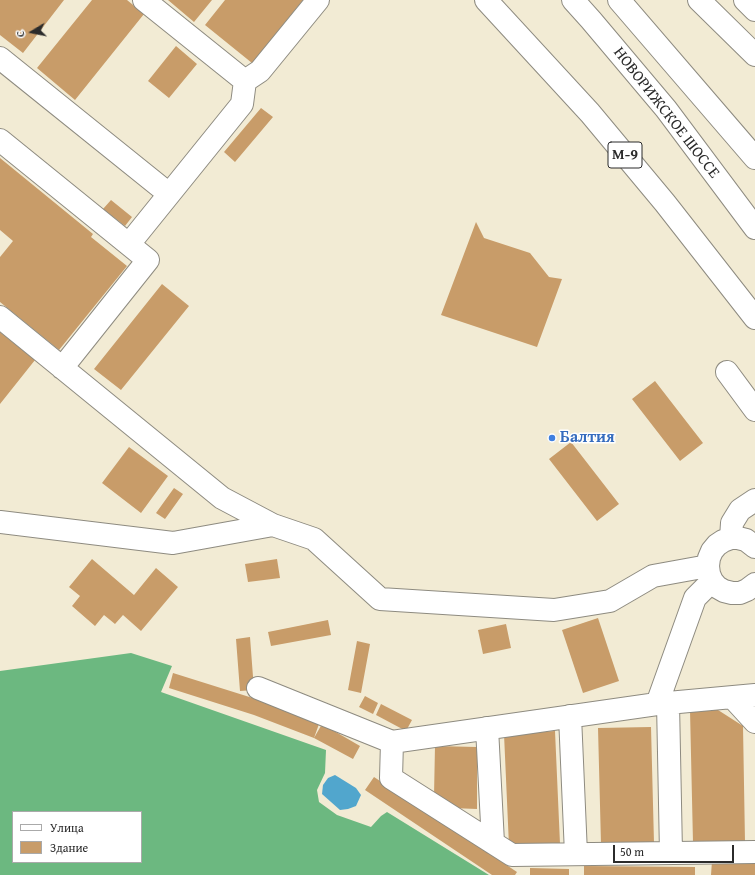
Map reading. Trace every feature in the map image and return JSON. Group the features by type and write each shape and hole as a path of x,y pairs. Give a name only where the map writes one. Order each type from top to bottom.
{"main road":[{"path":"144,0 245,81"},
{"path":"129,244 242,104 245,81 260,71 318,0"},
{"name":"М-9","path":"486,0 590,113 665,203 755,318"},
{"name":"НОВОРИЖСКОЕ ШОССЕ","path":"573,0 666,109 755,228"},
{"path":"619,0 755,158"},
{"path":"699,0 755,56"},
{"path":"745,0 755,10"},
{"path":"0,58 169,194"},
{"path":"0,140 148,260 62,368"},
{"path":"0,317 222,498 273,525 314,540 380,599 554,610 610,601 653,576 710,573"},
{"path":"727,372 755,410"},
{"path":"730,538 732,523 740,510 755,500"},
{"path":"0,522 173,543 273,525"},
{"path":"671,853 662,704 695,598 710,573 712,551 723,540 730,538 746,540 755,547"},
{"path":"710,573 718,587 724,591 732,593 740,592 754,586"},
{"path":"258,688 392,742 662,704 755,696"},
{"path":"733,698 755,722"},
{"path":"570,716 576,854"},
{"path":"488,728 493,843"},
{"path":"392,742 391,778 512,855 755,852"}],"green space":[{"path":"131,653 172,666 161,692 326,750 325,773 317,790 319,802 337,815 371,827 387,812 489,875 0,875 0,671"}],"water":[{"path":"335,775 356,788 361,795 356,806 340,810 322,794 323,785 328,778"}],"building":[{"path":"0,0 64,0 23,53 0,35"},
{"path":"92,0 127,0 144,14 75,100 37,68"},
{"path":"168,0 212,0 194,22"},
{"path":"225,0 303,0 252,63 205,25"},
{"path":"176,46 197,64 169,98 148,81"},
{"path":"261,108 273,117 235,162 224,152"},
{"path":"0,158 93,234 91,237 127,266 59,350 0,302 0,257 13,241 0,230"},
{"path":"111,200 132,217 125,226 103,209"},
{"path":"476,222 484,238 530,253 549,277 562,279 537,347 441,315"},
{"path":"162,284 189,306 121,390 94,369"},
{"path":"0,332 35,360 0,404"},
{"path":"655,381 703,443 680,461 632,399"},
{"path":"571,442 619,504 597,521 549,459"},
{"path":"129,447 168,476 141,513 102,483"},
{"path":"174,488 183,494 165,519 156,513"},
{"path":"92,559 134,595 156,568 178,587 141,631 123,615 115,624 104,615 95,626 72,606 80,596 69,587"},
{"path":"277,559 280,578 248,582 245,564"},
{"path":"598,618 619,681 583,693 562,630"},
{"path":"328,620 331,635 271,646 268,632"},
{"path":"506,624 511,648 483,654 478,630"},
{"path":"250,637 254,690 240,691 236,639"},
{"path":"357,641 370,644 361,693 348,690"},
{"path":"173,673 259,700 319,724 314,738 254,715 169,688"},
{"path":"365,696 378,703 373,714 359,707"},
{"path":"381,704 412,720 406,731 376,715"},
{"path":"690,710 718,710 743,726 745,842 693,843"},
{"path":"322,724 360,746 353,759 314,738"},
{"path":"651,727 654,843 601,844 598,728"},
{"path":"555,731 560,844 509,846 504,734"},
{"path":"435,746 477,747 477,809 452,808 434,796"},
{"path":"374,777 517,872 515,875 492,875 365,790"},
{"path":"712,861 755,861 755,875 711,875"},
{"path":"584,866 695,867 695,875 584,875"},
{"path":"530,868 569,869 569,875 530,875"}],"place":[{"name":"Балтия","path":"552,438"}]}
